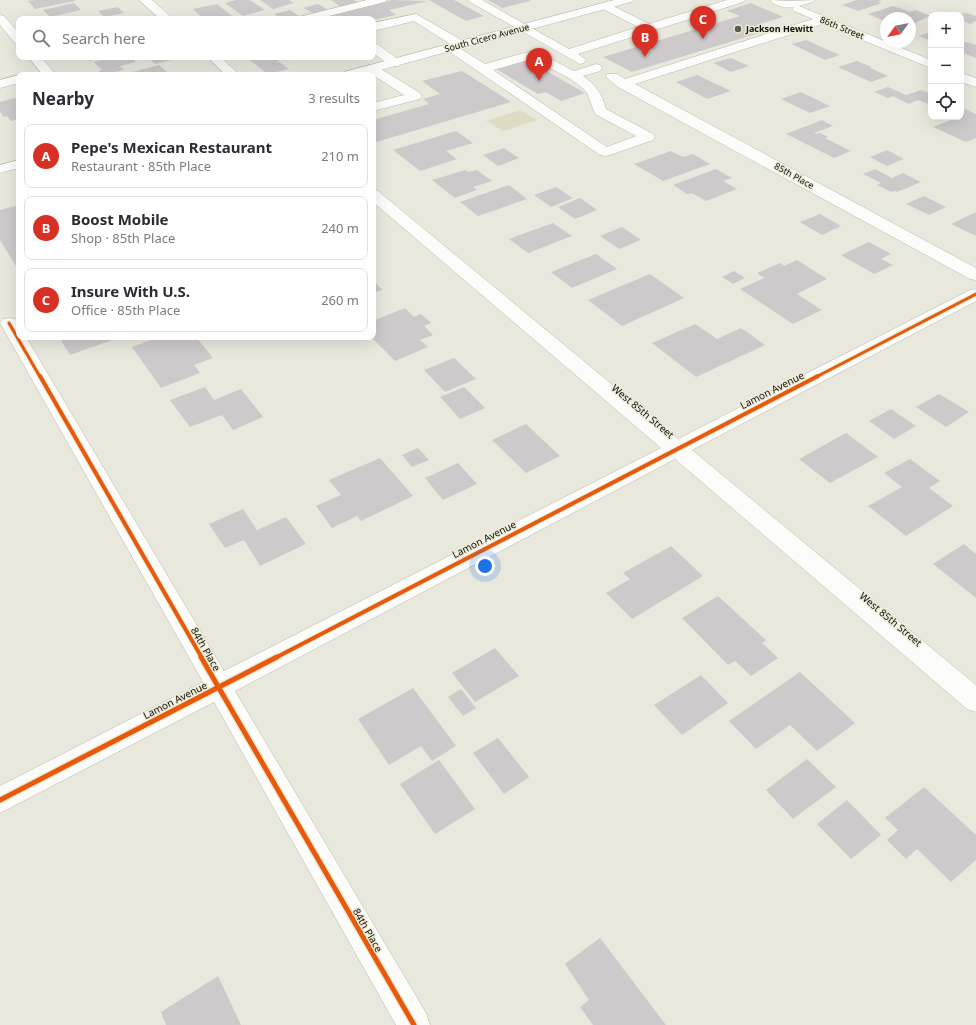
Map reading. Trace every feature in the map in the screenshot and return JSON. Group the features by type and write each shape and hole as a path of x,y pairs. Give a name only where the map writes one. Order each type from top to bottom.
{"street":[{"path":"146,1 159,0"},
{"path":"315,16 381,0"},
{"path":"474,0 596,68 573,76"},
{"name":"South Cicero Avenue","path":"360,72 627,0"},
{"path":"568,53 650,29 739,0"},
{"name":"86th Street","path":"776,0 928,63"},
{"path":"793,7 809,0"},
{"path":"146,1 164,16"},
{"path":"604,6 650,29"},
{"path":"376,26 416,17 456,46 483,69 605,152 648,137 600,111 596,96 591,87 537,57 528,56 483,69"},
{"path":"0,18 16,37"},
{"name":"85th Place","path":"823,20 617,80 976,275"},
{"path":"376,49 395,62"},
{"path":"36,60 44,72"},
{"path":"216,60 230,72"},
{"path":"372,69 415,96 376,106"},
{"path":"964,78 976,83"},
{"path":"0,84 16,80"},
{"path":"0,169 16,165"},
{"name":"West 85th Street","path":"376,197 976,701"},
{"name":"Lamon Avenue","path":"0,800 976,294"},
{"name":"84th Place","path":"9,323 16,335"},
{"name":"84th Place","path":"19,340 414,1025"}],"shaded area":[{"path":"520,110 537,120 503,131 486,121"}],"building":[{"path":"236,0 250,0 265,10 243,16 225,3"},
{"path":"260,0 289,0 294,3 273,9"},
{"path":"331,0 354,0 358,2 341,7"},
{"path":"392,0 428,1 389,10 396,15 376,19 376,16 329,16"},
{"path":"429,0 454,0 484,16 466,21"},
{"path":"488,0 530,0 530,1 502,8"},
{"path":"857,0 882,0 878,2 882,3 858,11 842,5"},
{"path":"28,1 75,1 35,9"},
{"path":"74,3 81,10 49,16 43,10"},
{"path":"751,3 783,17 760,24 772,29 632,72 603,57 740,16 727,11"},
{"path":"217,4 232,16 201,16 193,9"},
{"path":"318,4 327,9 313,13 303,8"},
{"path":"893,6 910,12 880,12 880,19 868,14"},
{"path":"118,7 124,13 103,16 98,11"},
{"path":"290,10 299,16 277,16 274,14"},
{"path":"916,10 928,15 928,17 916,22 916,12 910,12"},
{"path":"964,13 976,16 976,21 970,24 964,21"},
{"path":"928,33 928,40 919,36"},
{"path":"806,40 840,55 825,60 792,44"},
{"path":"967,42 976,45 976,58 964,53 964,43"},
{"path":"731,58 749,66 731,72 713,63"},
{"path":"103,60 134,60 136,62 120,66 124,70 114,72 99,72 102,70 94,62"},
{"path":"151,60 172,60 155,64"},
{"path":"250,60 277,60 289,69 276,72 265,72"},
{"path":"527,60 585,93 561,101 546,92 538,94 496,69"},
{"path":"857,61 888,76 871,82 838,67"},
{"path":"159,65 167,72 132,72"},
{"path":"462,71 511,102 376,142 376,119 429,104 423,99 440,94 422,81"},
{"path":"697,75 731,91 707,99 676,82"},
{"path":"888,87 906,95 921,90 928,93 928,104 918,100 909,104 893,96 888,98 874,92"},
{"path":"801,92 830,106 810,113 781,99"},
{"path":"16,98 16,120 11,121 7,116 4,117 0,112 0,102"},
{"path":"964,108 976,114 976,138 966,142 933,127 951,120 964,120"},
{"path":"822,120 833,126 814,133 820,133 828,137 825,138 851,151 834,158 786,134"},
{"path":"456,131 473,143 446,151 457,159 420,171 393,150"},
{"path":"504,148 519,158 498,166 483,155"},
{"path":"887,150 904,159 887,166 870,157"},
{"path":"671,151 683,157 693,154 710,164 663,181 634,164"},
{"path":"716,169 732,178 723,181 737,189 706,201 692,193 687,194 673,185"},
{"path":"875,169 892,178 903,173 921,182 897,192 891,192 877,185 881,183 863,174"},
{"path":"465,170 469,172 477,170 492,181 473,187 477,190 455,198 432,180"},
{"path":"509,185 527,199 478,216 460,202"},
{"path":"556,187 573,198 551,207 534,195"},
{"path":"924,196 946,207 929,215 906,204"},
{"path":"580,198 597,210 575,219 558,207"},
{"path":"16,206 16,266 0,240 0,210"},
{"path":"976,212 976,236 951,224"},
{"path":"820,214 841,226 822,235 800,222"},
{"path":"553,223 572,236 528,253 509,239"},
{"path":"622,227 641,240 619,249 600,236"},
{"path":"869,242 891,254 881,259 893,265 874,274 841,255"},
{"path":"596,254 617,269 572,288 551,272"},
{"path":"797,260 827,279 797,294 822,310 793,324 740,289 764,278 757,273 780,263 784,266"},
{"path":"734,271 745,278 733,284 722,277"},
{"path":"650,274 684,298 622,326 588,300"},
{"path":"376,284 383,290 376,292"},
{"path":"405,308 414,317 421,314 431,323 424,326 433,335 420,340 428,347 395,361 374,340 376,340 376,320"},
{"path":"695,324 717,339 741,328 765,345 696,377 652,343"},
{"path":"61,340 112,340 70,355"},
{"path":"151,340 198,340 213,358 194,365 200,373 161,388 132,347"},
{"path":"454,358 476,379 445,392 424,370"},
{"path":"205,387 214,400 241,389 263,417 233,430 222,415 190,427 170,400"},
{"path":"464,387 485,408 460,419 440,397"},
{"path":"939,394 969,412 946,427 916,407"},
{"path":"891,409 916,426 894,439 869,421"},
{"path":"526,424 560,456 526,473 492,440"},
{"path":"846,433 878,457 830,483 799,459"},
{"path":"418,448 429,460 412,467 402,455"},
{"path":"380,458 413,496 361,521 357,516 332,528 316,506 341,495 329,480"},
{"path":"910,459 940,481 929,488 953,506 906,536 868,506 902,487 884,473"},
{"path":"458,463 477,484 443,500 425,478"},
{"path":"243,509 257,530 286,517 306,544 260,566 244,540 225,548 209,524"},
{"path":"964,544 976,554 976,598 933,564"},
{"path":"671,546 703,576 632,619 606,593 630,579 623,573"},
{"path":"718,596 766,640 762,643 778,658 751,676 735,661 728,665 682,618"},
{"path":"495,648 519,676 475,702 452,673"},
{"path":"800,672 855,723 817,751 790,725 756,749 729,721"},
{"path":"701,675 728,703 682,735 654,705"},
{"path":"413,688 456,746 432,761 421,746 389,765 358,719"},
{"path":"461,689 476,708 463,716 448,697"},
{"path":"498,738 529,777 504,794 473,753"},
{"path":"807,759 836,787 793,819 766,790"},
{"path":"439,760 475,809 435,834 400,784"},
{"path":"924,787 976,835 976,860 951,882 917,849 906,859 887,840 898,830 885,818"},
{"path":"847,800 881,835 851,859 817,824"},
{"path":"600,938 666,1025 593,1025 580,1007 589,1000 565,964"},
{"path":"218,976 241,1025 166,1025 161,1012"}],"cycle path":[{"path":"0,800 976,294"},
{"path":"9,323 16,335"},
{"path":"19,340 414,1025"}],"place":[{"name":"Jackson Hewitt","path":"738,29"},
{"name":"Insure With U.S.","path":"703,39"},
{"name":"Boost Mobile","path":"645,57"},
{"name":"Pepe's Mexican Restaurant","path":"539,81"}]}
